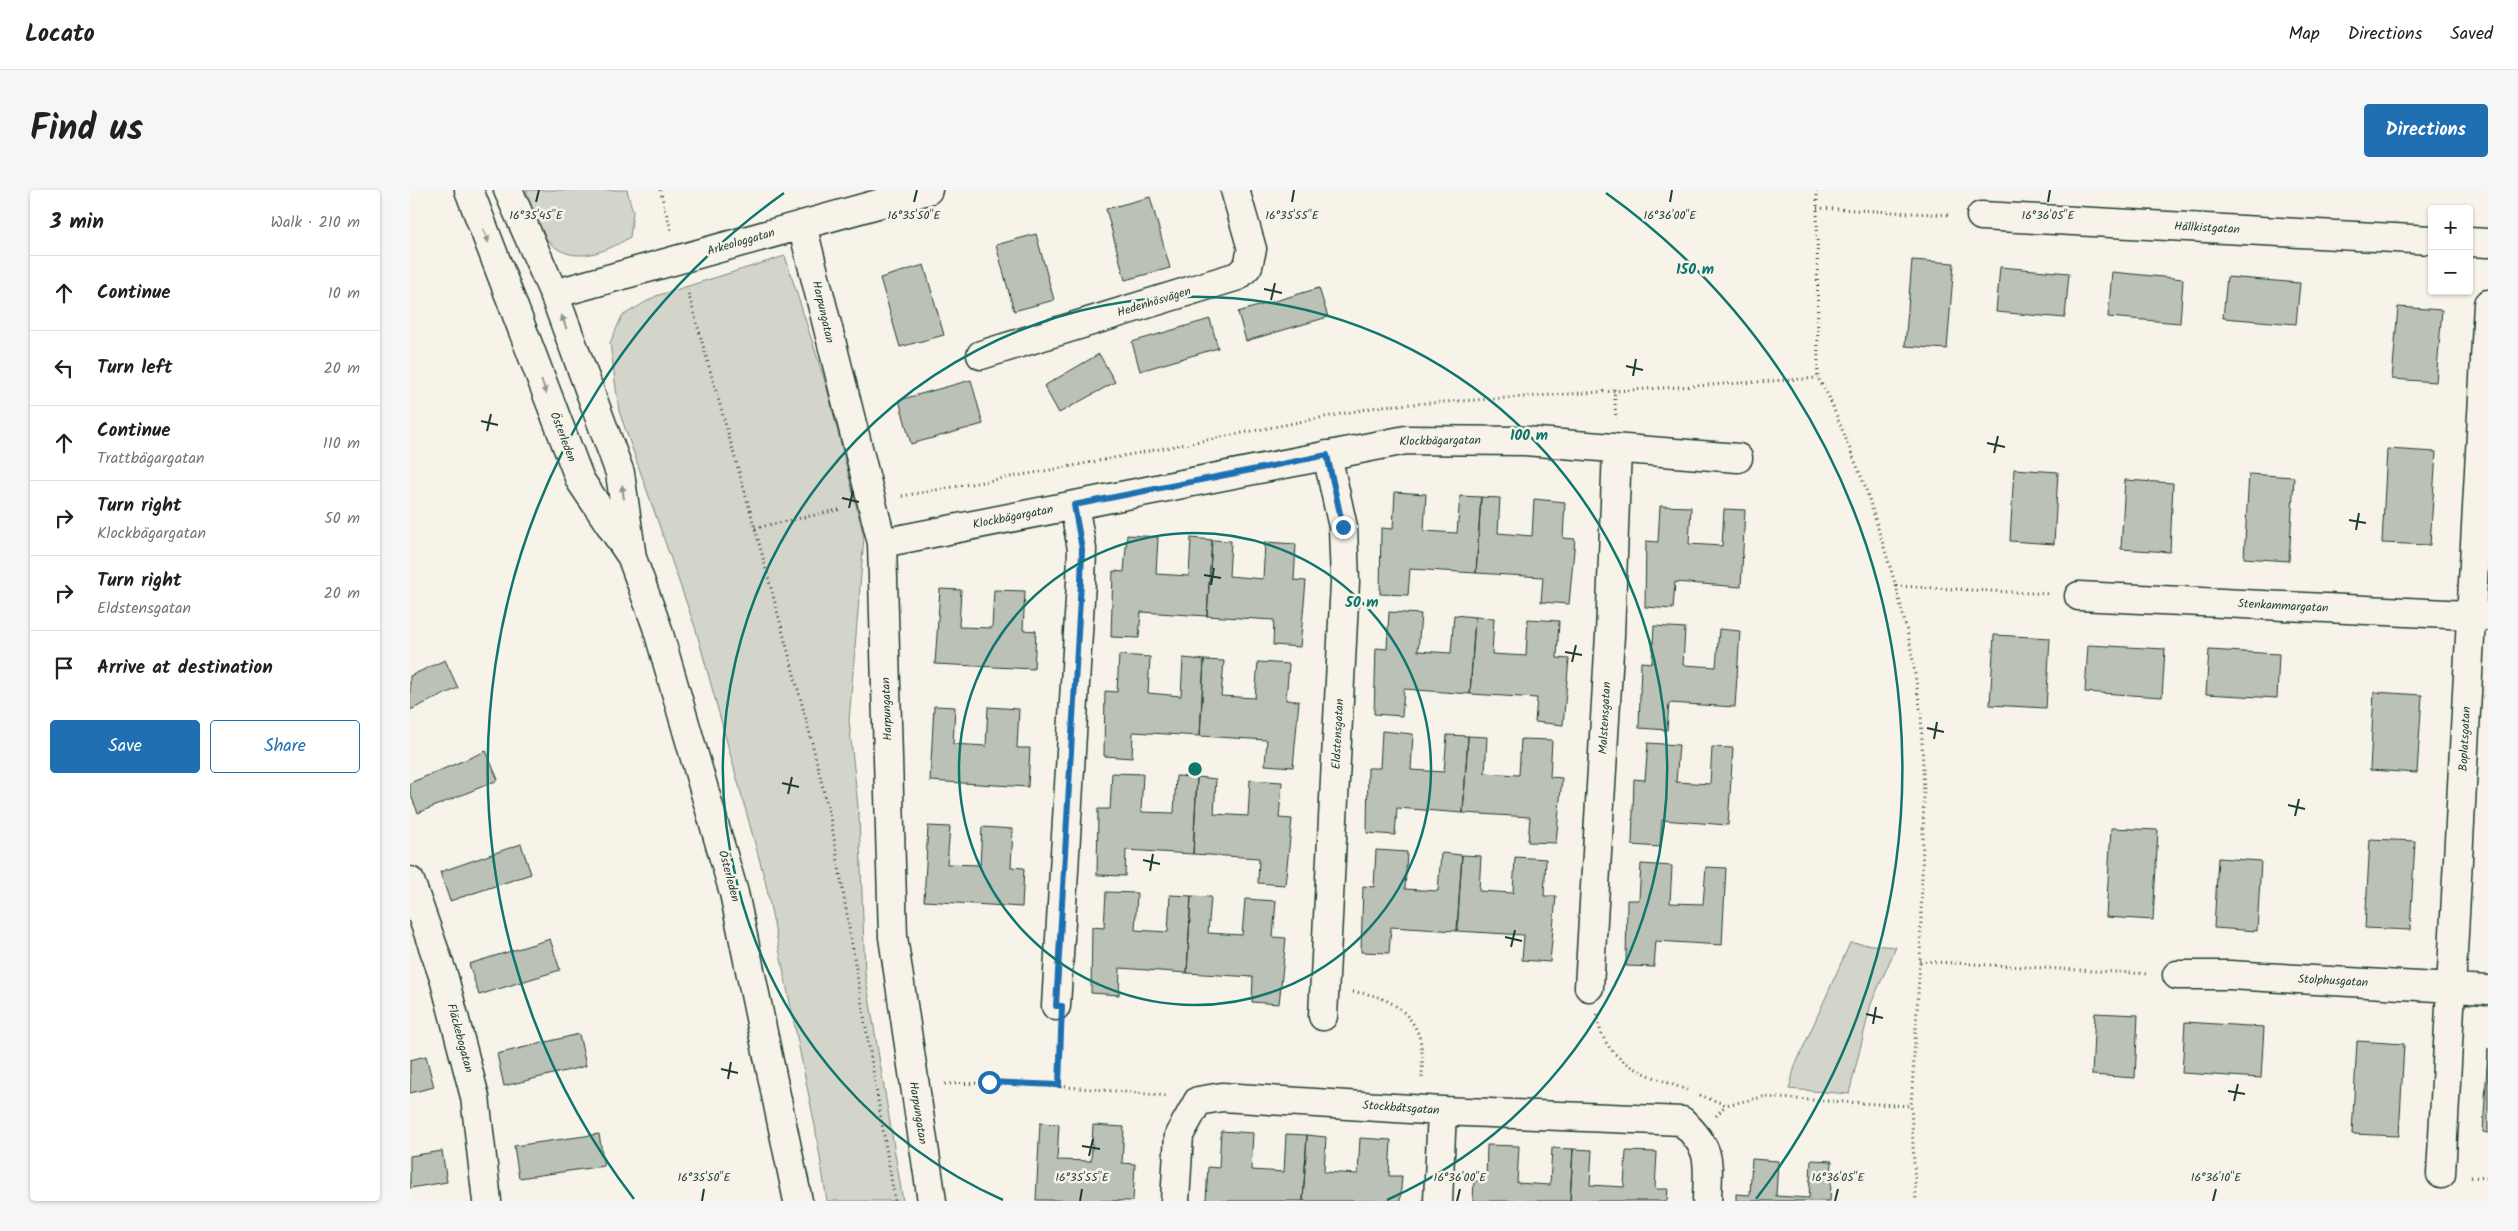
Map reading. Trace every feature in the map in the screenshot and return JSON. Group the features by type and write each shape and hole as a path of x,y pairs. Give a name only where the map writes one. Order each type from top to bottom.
{"street":[{"name":"Österleden","path":"469,190 580,480 632,558"},
{"name":"Österleden","path":"508,190 554,294 620,472 632,558 657,627 734,893 798,1201"},
{"name":"Arkeologgatan","path":"554,294 928,190"},
{"name":"Hedenhösvägen","path":"981,355 1238,276 1248,266 1252,249 1235,190"},
{"name":"Hällkistgatan","path":"1981,216 2428,240"},
{"name":"Harpungatan","path":"802,225 882,543 893,937 932,1201"},
{"path":"2473,242 2488,243"},
{"path":"513,308 554,294"},
{"name":"Boplatsgatan","path":"2441,1174 2452,988 2480,616 2488,304"},
{"name":"Klockbägargatan","path":"882,543 1406,440 1452,439 1525,442 1738,458"},
{"name":"Malstensgatan","path":"1589,987 1610,635 1617,449"},
{"name":"Eldstensgatan","path":"1324,1002 1345,582 1343,527 1327,455"},
{"path":"1056,1006 1081,582 1082,549 1074,505"},
{"name":"Stenkammargatan","path":"2079,596 2480,616"},
{"name":"Fläckebogatan","path":"410,881 444,978 476,1097 488,1201"},
{"name":"Stolphusgatan","path":"2177,976 2230,976 2488,990"},
{"name":"Stockbåtsgatan","path":"1198,1101 1222,1097 1442,1111 1682,1121 1701,1141 1708,1159 1707,1201"},
{"path":"1175,1201 1179,1135 1198,1101"},
{"path":"1438,1201 1442,1111"}],"path":[{"path":"660,190 672,238"},
{"path":"1817,190 1818,378 1829,397 1865,486 1896,586 1912,648 1921,714 1924,794 1920,961 1911,1106 1916,1201"},
{"path":"1817,208 1981,216"},
{"path":"685,283 812,738 832,826 895,1201"},
{"path":"1896,586 2079,596"},
{"path":"1920,961 2177,976"},
{"path":"1589,987 1600,989 1597,1016 1602,1038 1618,1059 1659,1079 1726,1105 1763,1097 1911,1106"},
{"path":"1324,1002 1366,993 1392,1002 1406,1014 1415,1024 1421,1044 1423,1097 1442,1111"},
{"path":"1056,1006 1062,1006 1059,1085"},
{"path":"914,1086 989,1082 1059,1085 1198,1101"}],"shaded area":[{"path":"526,190 627,190 633,212 630,237 607,249 594,253 582,255 560,250 550,243 541,231"},
{"path":"785,256 827,388 864,537 849,721 859,816 865,973 903,1201 827,1201 815,1126 765,880 696,630 619,411 610,343 622,316 656,296"},
{"path":"1850,943 1896,947 1871,1004 1849,1094 1789,1089 1795,1066"}],"building":[{"path":"1150,197 1170,268 1125,280 1106,209"},
{"path":"1036,234 1054,300 1014,311 996,245"},
{"path":"1912,260 1954,263 1947,349 1905,346"},
{"path":"924,265 944,335 900,347 880,278"},
{"path":"2000,267 2069,273 2065,318 1996,312"},
{"path":"2112,272 2183,279 2180,323 2108,317"},
{"path":"2227,277 2300,283 2296,324 2223,318"},
{"path":"1319,288 1328,317 1246,341 1238,312"},
{"path":"2398,307 2442,310 2436,382 2392,379"},
{"path":"1210,319 1218,348 1140,371 1132,342"},
{"path":"1099,354 1115,382 1059,413 1044,386"},
{"path":"971,380 983,424 911,444 899,400"},
{"path":"2387,449 2436,452 2430,545 2382,543"},
{"path":"2014,469 2058,472 2054,544 2010,541"},
{"path":"2249,474 2294,477 2289,561 2244,558"},
{"path":"2125,480 2173,483 2170,552 2121,549"},
{"path":"1395,492 1426,494 1424,531 1457,533 1460,496 1481,497 1476,573 1410,569 1408,595 1380,594 1381,528 1393,529"},
{"path":"1481,497 1500,498 1498,533 1532,536 1534,499 1565,502 1563,538 1575,539 1569,604 1541,602 1543,577 1476,573"},
{"path":"1660,506 1691,507 1689,544 1722,546 1724,509 1745,510 1741,587 1675,582 1673,609 1645,607 1646,541 1658,542"},
{"path":"1127,535 1158,537 1156,574 1189,576 1191,538 1212,540 1207,616 1141,612 1139,638 1111,637 1113,571 1124,572"},
{"path":"1212,540 1231,541 1229,576 1263,579 1265,542 1296,544 1294,580 1306,581 1300,647 1273,645 1274,620 1207,616"},
{"path":"940,589 961,590 959,627 992,628 994,590 1025,591 1023,630 1036,631 1034,669 935,664"},
{"path":"1389,612 1421,614 1418,651 1451,653 1454,615 1475,617 1470,694 1404,689 1402,716 1374,714 1376,648 1387,649"},
{"path":"1475,617 1494,618 1492,654 1526,656 1528,619 1559,621 1557,658 1569,659 1563,725 1535,722 1537,698 1470,694"},
{"path":"1654,626 1685,628 1683,665 1716,667 1719,629 1740,631 1735,707 1669,703 1667,730 1639,728 1641,662 1652,663"},
{"path":"1994,635 2050,638 2046,708 1990,705"},
{"path":"2088,645 2165,649 2162,697 2085,692"},
{"path":"2209,650 2279,654 2277,698 2206,694"},
{"path":"1119,655 1150,657 1148,693 1181,696 1183,658 1204,660 1200,736 1133,732 1132,758 1104,756 1105,691 1117,692"},
{"path":"445,660 458,688 410,710 410,676"},
{"path":"1204,660 1224,661 1221,696 1255,698 1258,662 1289,664 1286,700 1299,701 1293,767 1265,765 1267,740 1200,736"},
{"path":"2374,692 2422,695 2417,773 2370,770"},
{"path":"934,706 955,707 953,744 986,746 988,707 1019,709 1017,748 1030,748 1028,787 930,781"},
{"path":"1382,731 1413,734 1411,770 1444,772 1447,735 1468,736 1463,813 1397,808 1395,835 1367,833 1368,768 1380,768"},
{"path":"1468,736 1487,737 1485,773 1519,775 1521,739 1552,740 1550,777 1562,778 1556,843 1528,842 1530,817 1463,813"},
{"path":"1648,743 1679,745 1676,782 1710,784 1712,747 1733,748 1728,825 1662,820 1660,847 1632,845 1634,779 1645,780"},
{"path":"486,751 498,780 418,813 410,793 410,783"},
{"path":"1112,773 1143,774 1141,812 1174,813 1176,776 1197,777 1193,854 1126,850 1125,876 1097,875 1098,809 1110,809"},
{"path":"1197,777 1216,779 1214,814 1248,816 1250,780 1282,782 1279,818 1292,819 1285,885 1258,883 1259,858 1193,854"},
{"path":"928,826 950,827 947,864 980,865 982,827 1013,829 1011,867 1024,868 1022,907 924,901"},
{"path":"2111,828 2158,830 2153,920 2106,917"},
{"path":"2370,839 2415,841 2410,930 2365,928"},
{"path":"521,844 531,874 450,901 440,872"},
{"path":"1376,850 1407,852 1405,889 1438,891 1441,853 1462,855 1457,931 1391,927 1389,953 1361,952 1363,886 1374,887"},
{"path":"1462,855 1481,856 1479,891 1513,893 1515,857 1546,859 1544,896 1556,896 1550,962 1522,960 1524,935 1457,931"},
{"path":"2218,858 2261,861 2257,931 2214,928"},
{"path":"1641,864 1672,866 1670,903 1703,904 1706,867 1726,868 1722,945 1656,941 1654,967 1626,966 1627,900 1639,900"},
{"path":"1106,892 1137,893 1135,930 1168,932 1170,895 1191,896 1187,973 1120,968 1119,995 1091,993 1092,927 1104,928"},
{"path":"1191,896 1211,897 1208,933 1242,935 1245,899 1276,901 1273,937 1286,938 1279,1004 1252,1002 1253,977 1187,973"},
{"path":"550,939 560,970 479,995 469,964"},
{"path":"2095,1013 2138,1015 2135,1078 2092,1075"},
{"path":"2185,1022 2264,1027 2261,1078 2182,1073"},
{"path":"579,1034 586,1066 504,1086 497,1054"},
{"path":"2357,1041 2404,1044 2399,1136 2352,1134"},
{"path":"2488,1048 2488,1133 2483,1132"},
{"path":"426,1056 434,1087 410,1093 410,1060"},
{"path":"1040,1123 1059,1124 1057,1160 1091,1161 1093,1125 1124,1127 1122,1163 1135,1164 1133,1201 1036,1200"},
{"path":"1221,1131 1253,1133 1251,1170 1284,1172 1286,1134 1307,1135 1303,1201 1206,1201 1208,1167 1219,1168"},
{"path":"599,1134 604,1166 519,1178 514,1146"},
{"path":"1307,1135 1326,1137 1324,1172 1358,1174 1360,1138 1391,1140 1389,1176 1402,1176 1400,1201 1303,1201"},
{"path":"1487,1145 1519,1146 1517,1183 1550,1185 1552,1148 1573,1149 1570,1201 1473,1201 1474,1181 1486,1181"},
{"path":"1573,1149 1592,1150 1590,1185 1624,1187 1626,1151 1657,1152 1655,1189 1668,1189 1667,1201 1570,1201"},
{"path":"442,1151 447,1182 410,1188 410,1156"},
{"path":"1752,1159 1778,1161 1776,1196 1809,1198 1811,1160 1832,1161 1830,1201 1736,1201 1736,1194 1750,1195"}],"route":[{"path":"989,1082 1059,1085 1062,1006 1056,1006 1082,549 1074,505 1327,455 1343,527"}]}
